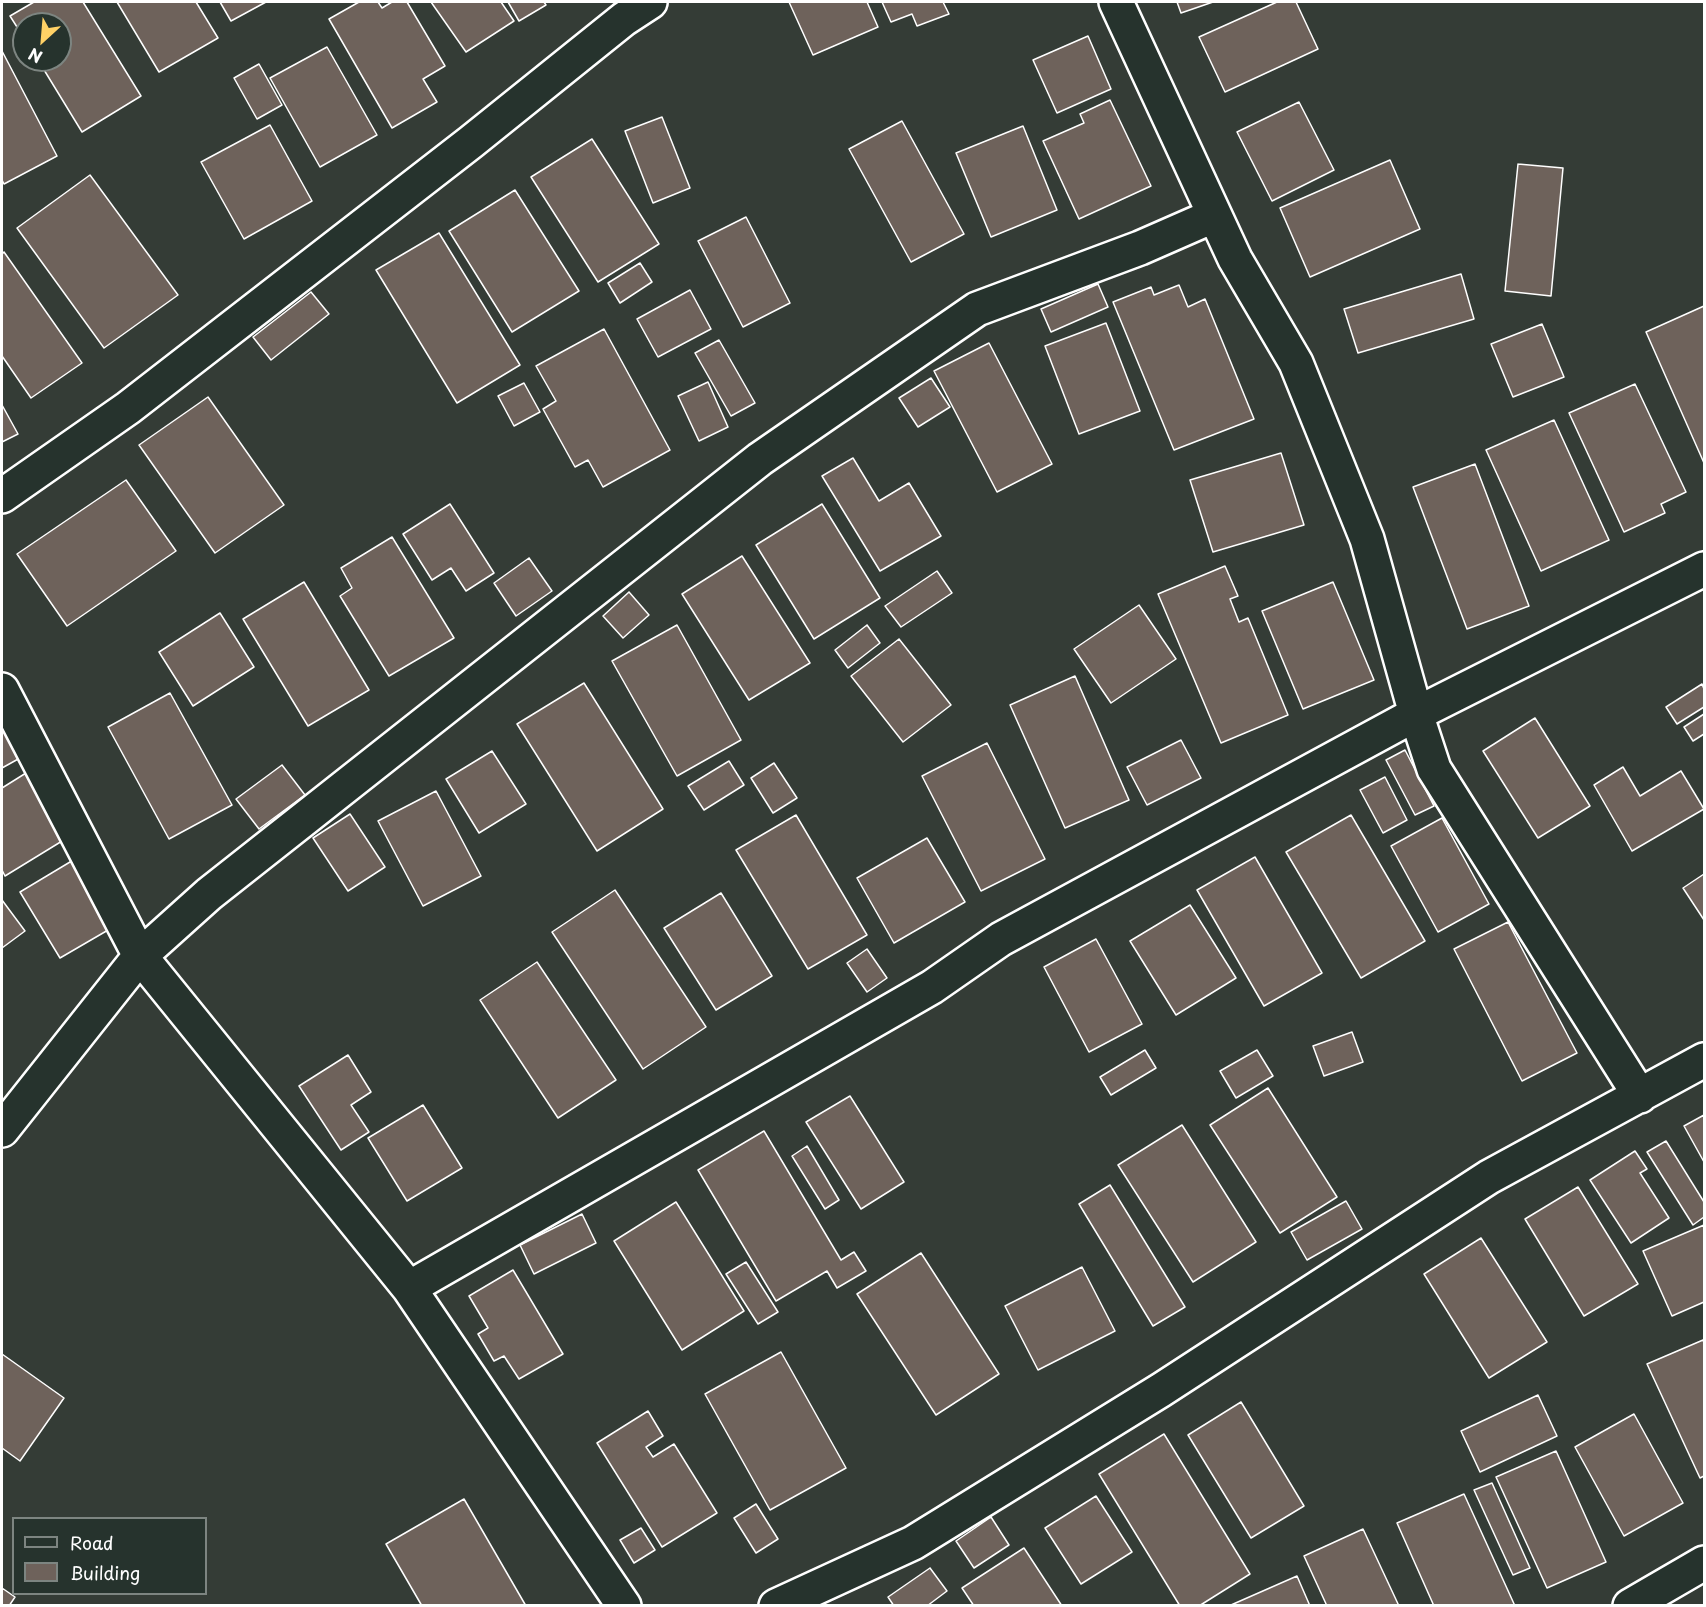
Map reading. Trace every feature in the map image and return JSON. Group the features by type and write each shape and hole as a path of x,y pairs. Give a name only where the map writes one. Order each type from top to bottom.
{"street":[{"path":"2,496 128,408 462,149 624,19 651,2"},
{"path":"1116,2 1213,216 1235,260 1301,374 1367,539 1416,714 1434,769 1640,1096"},
{"path":"2,1130 140,956 209,894 760,459 977,309 1140,248 1213,216"},
{"path":"409,1288 932,987 1001,939 1416,714 1704,569"},
{"path":"2,690 140,956 409,1288 624,1605"},
{"path":"776,1605 913,1543 1161,1390 1490,1178 1704,1060"},
{"path":"1630,1605 1704,1563"}],"building":[{"path":"34,2 83,2 141,96 82,132 45,72 72,72 72,12 17,12"},
{"path":"117,2 196,2 218,38 159,72"},
{"path":"220,2 266,2 231,21"},
{"path":"359,2 378,2 382,8 392,2 407,2 445,66 423,79 437,102 392,128 329,19"},
{"path":"431,2 501,2 514,21 466,52"},
{"path":"508,2 544,2 546,5 519,21"},
{"path":"789,2 867,2 878,27 813,55"},
{"path":"882,2 943,2 949,14 917,26 912,14 891,22"},
{"path":"1177,2 1213,2 1181,13"},
{"path":"1277,2 1296,2 1318,49 1225,92 1199,37"},
{"path":"1088,36 1111,89 1057,113 1033,60"},
{"path":"327,47 377,135 320,167 270,78"},
{"path":"2,51 57,156 4,184 2,180"},
{"path":"259,64 282,105 257,119 234,78"},
{"path":"1110,100 1151,186 1079,219 1043,141 1084,123 1080,114"},
{"path":"1299,102 1334,170 1272,201 1237,132"},
{"path":"662,117 690,188 653,203 625,131"},
{"path":"902,121 964,234 911,262 849,149"},
{"path":"270,125 312,201 244,239 201,162"},
{"path":"1023,126 1057,210 991,237 956,153"},
{"path":"592,139 659,244 598,282 531,177"},
{"path":"1390,160 1420,229 1310,277 1280,208"},
{"path":"1518,164 1563,168 1551,296 1505,291"},
{"path":"90,175 178,295 104,348 17,228"},
{"path":"515,190 579,291 512,332 449,231"},
{"path":"746,217 790,303 743,327 698,241"},
{"path":"439,233 520,365 457,403 376,270"},
{"path":"4,252 82,363 31,398 2,356 2,254"},
{"path":"640,263 652,282 620,303 608,283"},
{"path":"1461,274 1474,319 1358,353 1344,309"},
{"path":"1098,284 1108,307 1051,332 1041,309"},
{"path":"1179,285 1188,307 1205,299 1254,419 1174,450 1113,302 1151,287 1154,295"},
{"path":"690,290 711,329 658,357 637,319"},
{"path":"311,292 329,314 271,360 253,337"},
{"path":"1704,306 1704,463 1646,332"},
{"path":"1106,323 1140,411 1079,434 1045,346"},
{"path":"1542,324 1564,377 1513,397 1491,344"},
{"path":"604,329 670,450 603,487 588,460 575,467 543,409 556,401 536,366"},
{"path":"719,340 755,403 731,416 695,353"},
{"path":"989,343 1052,464 997,492 934,371"},
{"path":"931,378 950,407 918,427 899,398"},
{"path":"708,382 728,427 699,441 678,396"},
{"path":"524,383 540,412 514,426 498,396"},
{"path":"1635,384 1686,492 1661,504 1665,513 1624,532 1569,413"},
{"path":"208,397 284,505 215,553 139,445"},
{"path":"2,405 18,434 2,442"},
{"path":"1554,420 1609,540 1541,571 1486,450"},
{"path":"1281,453 1304,525 1213,552 1190,480"},
{"path":"853,458 879,501 909,483 941,536 880,571 822,476"},
{"path":"1475,464 1529,606 1467,629 1413,487"},
{"path":"126,480 176,551 67,626 17,554"},
{"path":"450,504 494,573 466,591 451,568 432,580 403,534"},
{"path":"822,504 880,598 814,639 756,545"},
{"path":"392,537 454,638 389,676 340,596 352,588 341,568"},
{"path":"742,556 810,663 749,700 682,594"},
{"path":"529,558 552,591 516,616 494,583"},
{"path":"1225,566 1238,596 1230,599 1239,622 1248,618 1288,715 1221,743 1158,594"},
{"path":"937,571 952,593 901,627 885,606"},
{"path":"304,582 369,690 308,726 243,619"},
{"path":"1333,582 1374,680 1303,709 1262,611"},
{"path":"629,592 649,615 623,638 603,616"},
{"path":"1139,605 1176,659 1111,703 1074,649"},
{"path":"220,613 254,667 193,706 159,652"},
{"path":"677,625 741,740 677,776 612,661"},
{"path":"867,625 880,643 848,668 835,650"},
{"path":"899,639 951,705 903,742 851,676"},
{"path":"1075,676 1129,800 1065,828 1010,705"},
{"path":"584,683 663,809 597,851 517,724"},
{"path":"1702,684 1704,707 1677,724 1666,707"},
{"path":"170,693 232,805 169,839 108,727"},
{"path":"1704,714 1704,734 1693,741 1684,727"},
{"path":"1535,718 1590,806 1538,838 1483,751"},
{"path":"2,724 20,758 2,768"},
{"path":"1181,740 1201,778 1147,805 1127,767"},
{"path":"987,743 1045,859 981,891 922,776"},
{"path":"1405,750 1434,806 1415,815 1386,760"},
{"path":"492,751 526,804 479,833 446,779"},
{"path":"729,761 744,785 704,810 688,786"},
{"path":"774,763 797,798 773,813 751,778"},
{"path":"282,765 305,795 259,829 236,799"},
{"path":"1623,767 1640,796 1681,771 1704,809 1632,851 1594,785"},
{"path":"26,773 67,838 5,876 2,870 2,788"},
{"path":"1385,777 1407,820 1383,833 1360,790"},
{"path":"436,791 481,876 423,906 378,821"},
{"path":"350,814 385,867 348,891 313,838"},
{"path":"796,815 867,935 808,969 736,850"},
{"path":"1351,815 1425,941 1361,978 1286,852"},
{"path":"1442,818 1489,904 1438,932 1391,846"},
{"path":"927,838 965,902 894,943 857,878"},
{"path":"1255,857 1322,973 1264,1006 1197,890"},
{"path":"75,859 115,926 60,958 20,892"},
{"path":"1704,874 1704,920 1683,888"},
{"path":"615,890 706,1027 643,1069 552,932"},
{"path":"721,893 772,976 716,1010 664,928"},
{"path":"2,900 25,931 2,948"},
{"path":"1190,905 1236,978 1176,1015 1130,941"},
{"path":"1508,922 1577,1053 1522,1081 1454,949"},
{"path":"1096,939 1142,1024 1089,1052 1044,967"},
{"path":"867,949 887,978 867,992 847,963"},
{"path":"537,962 616,1080 558,1118 480,1000"},
{"path":"1352,1032 1363,1062 1324,1076 1313,1046"},
{"path":"1145,1050 1156,1068 1111,1095 1100,1077"},
{"path":"1257,1050 1273,1076 1236,1098 1220,1071"},
{"path":"348,1055 371,1092 351,1105 369,1132 341,1150 299,1086"},
{"path":"1268,1088 1337,1197 1280,1233 1210,1125"},
{"path":"850,1096 904,1182 861,1209 806,1122"},
{"path":"423,1105 462,1168 407,1201 368,1138"},
{"path":"1704,1115 1704,1162 1684,1126"},
{"path":"1182,1125 1256,1242 1193,1282 1118,1165"},
{"path":"764,1131 841,1260 854,1252 866,1271 837,1288 827,1271 776,1301 698,1170"},
{"path":"1666,1141 1704,1202 1704,1217 1693,1225 1647,1152"},
{"path":"807,1146 839,1200 825,1209 792,1156"},
{"path":"1635,1151 1647,1169 1640,1173 1669,1218 1631,1243 1590,1180"},
{"path":"1110,1185 1185,1307 1153,1326 1079,1204"},
{"path":"1578,1187 1638,1284 1584,1316 1525,1219"},
{"path":"1346,1201 1362,1229 1307,1260 1291,1232"},
{"path":"676,1202 744,1311 682,1350 614,1241"},
{"path":"582,1214 596,1243 534,1274 520,1245"},
{"path":"1704,1225 1704,1302 1672,1316 1643,1251"},
{"path":"1481,1238 1547,1342 1489,1378 1424,1274"},
{"path":"921,1253 999,1374 936,1415 857,1294"},
{"path":"746,1262 778,1312 758,1324 726,1274"},
{"path":"1082,1267 1115,1331 1038,1370 1005,1306"},
{"path":"513,1270 563,1354 519,1379 504,1356 494,1361 478,1334 488,1328 469,1296"},
{"path":"1703,1340 1704,1476 1700,1478 1647,1364"},
{"path":"781,1352 846,1468 770,1510 705,1394"},
{"path":"2,1354 64,1398 20,1461 2,1448"},
{"path":"1538,1395 1557,1436 1480,1472 1461,1431"},
{"path":"1241,1402 1304,1506 1251,1538 1188,1435"},
{"path":"648,1411 663,1436 646,1447 653,1457 674,1444 717,1513 662,1547 597,1443"},
{"path":"1634,1414 1683,1503 1624,1536 1575,1447"},
{"path":"1164,1434 1250,1574 1199,1606 1180,1606 1099,1474"},
{"path":"1556,1451 1606,1562 1547,1588 1496,1477"},
{"path":"1492,1483 1530,1568 1513,1575 1474,1490"},
{"path":"1464,1494 1515,1606 1434,1606 1397,1523"},
{"path":"1096,1496 1132,1552 1081,1584 1045,1528"},
{"path":"464,1499 526,1606 422,1606 386,1544"},
{"path":"756,1504 778,1539 756,1553 734,1518"},
{"path":"991,1517 1009,1545 974,1568 956,1541"},
{"path":"641,1528 655,1550 634,1563 620,1540"},
{"path":"1363,1529 1399,1606 1327,1606 1304,1556"},
{"path":"1024,1548 1062,1606 974,1606 962,1588"},
{"path":"930,1568 947,1591 927,1606 894,1606 888,1597"},
{"path":"1297,1576 1310,1606 1231,1605"},
{"path":"2,1588 15,1597 9,1606 2,1606"}]}
